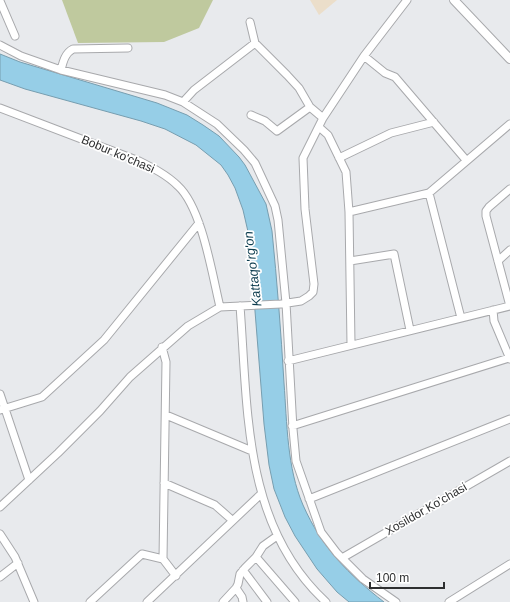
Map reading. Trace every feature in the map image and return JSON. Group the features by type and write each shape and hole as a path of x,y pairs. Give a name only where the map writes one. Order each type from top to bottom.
{"main road":[{"path":"454,0 510,59"}],"street":[{"path":"0,507 58,453 100,411 130,377 162,347 188,326 220,307 284,304 301,301 313,292 314,284 305,209 303,158 323,118 364,56 407,0"},
{"path":"0,1 15,36"},
{"path":"250,22 255,43 287,75 310,106 323,118"},
{"path":"183,102 194,90 255,43"},
{"path":"0,45 21,56 61,70 165,95 183,102 217,124 255,163 273,200 278,220 292,426 296,461 321,532 342,558 363,579 396,602"},
{"path":"61,70 68,51 73,49 128,48"},
{"path":"364,56 385,73 395,77 466,160"},
{"path":"251,115 265,120 277,131 310,106"},
{"name":"Bobur ko'chasi","path":"0,108 139,161 161,172 179,186 187,196 202,231 220,307"},
{"path":"339,158 390,133 434,122"},
{"path":"349,212 429,193 510,124"},
{"path":"319,127 328,135 346,172 349,212 351,344"},
{"path":"288,360 510,306 486,216 486,211 510,189"},
{"path":"429,193 461,318"},
{"path":"2,409 42,396 104,340 199,223"},
{"path":"498,261 510,250"},
{"path":"350,261 394,254 410,330"},
{"path":"240,306 245,389 252,451 261,494 277,536 299,572 326,602"},
{"path":"292,426 510,358 494,321 493,310"},
{"path":"162,347 166,362 163,559 176,576"},
{"path":"0,394 2,409 29,480"},
{"path":"166,415 252,451"},
{"path":"310,499 510,419"},
{"name":"Xosildor Ko’chasi","path":"342,558 510,460"},
{"path":"164,483 215,505 232,520"},
{"path":"147,602 261,494"},
{"path":"0,534 18,563 34,602"},
{"path":"223,602 236,588 242,570 256,558 263,546 277,536"},
{"path":"90,602 142,554 163,559"},
{"path":"256,558 295,602"},
{"path":"0,577 18,563"},
{"path":"449,602 510,564"},
{"path":"242,570 267,602"},
{"path":"236,588 242,597 243,602"}],"shaded area":[{"path":"310,0 337,0 319,15"}],"green space":[{"path":"62,0 213,0 199,28 164,42 78,43"}],"water":[{"name":"Kattaqo'rg'on","path":"0,54 20,62 157,103 187,115 219,136 245,165 266,204 272,231 289,445 298,491 310,520 327,547 359,581 384,602 349,602 337,592 317,569 295,536 285,517 274,489 269,465 264,424 249,236 243,210 235,188 221,165 196,145 165,129 25,89 0,80"}]}
